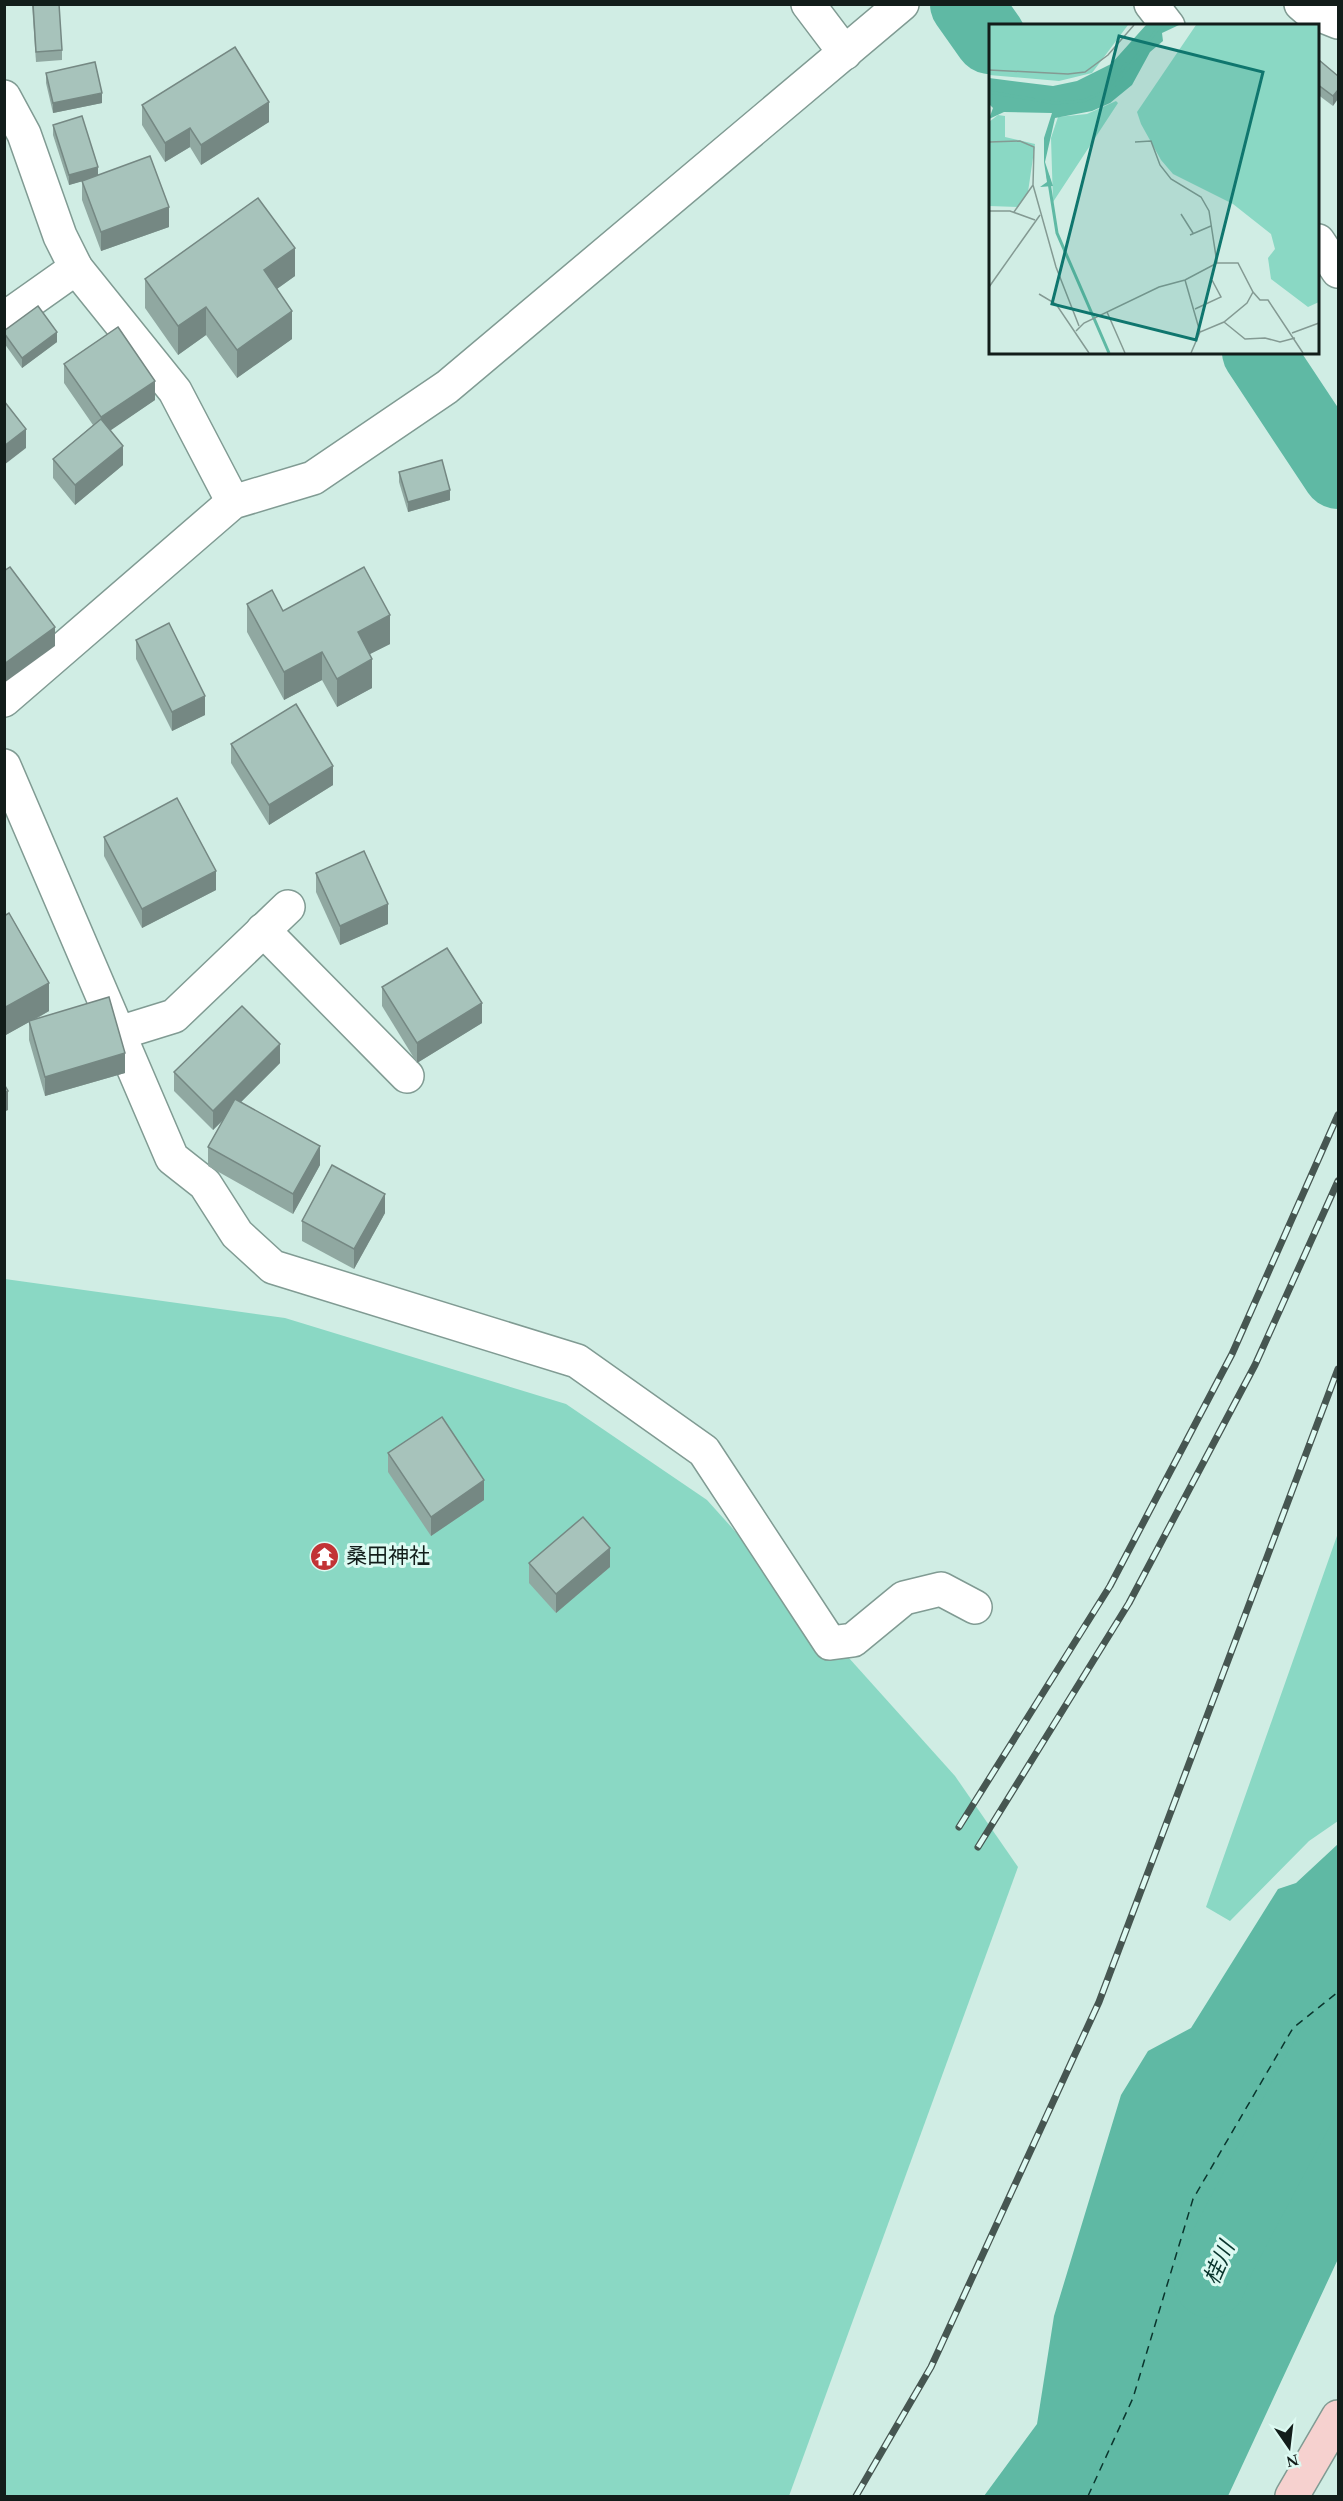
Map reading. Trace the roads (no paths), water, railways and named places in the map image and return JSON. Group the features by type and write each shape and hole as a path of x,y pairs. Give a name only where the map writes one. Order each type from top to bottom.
{"main road":[{"path":"1292,2496 1338,2417"}],"street":[{"path":"808,4 856,43"},
{"path":"4,700 233,502 313,478 447,387 902,4"},
{"path":"1151,4 1166,24"},
{"path":"1301,4 1308,10 1338,22"},
{"path":"4,97 24,134 60,236 76,268 175,392 233,502"},
{"path":"1319,244 1338,272"},
{"path":"4,319 76,268"},
{"path":"4,766 172,1158 205,1184 237,1234 273,1267 577,1361 704,1451 830,1644 853,1640 904,1598 941,1589 975,1607"},
{"path":"119,1033 174,1016 288,907"},
{"path":"263,930 407,1076"}],"water":[{"path":"1338,1844 1338,2069 1255,2152 1221,2231 1296,2141 1338,2108 1338,2259 1228,2496 984,2496 1037,2424 1054,2316 1121,2095 1148,2051 1191,2028 1278,1889 1296,1883"}],"waterway":[{"path":"966,4 989,37"},
{"path":"1259,354 1338,473"},
{"name":"桂川","path":"1210,2282 1220,2256 1327,2055 1338,2043"}],"railway":[{"path":"959,1827 1110,1586 1232,1354 1338,1115"},
{"path":"978,1847 1129,1603 1255,1365 1338,1181"},
{"path":"856,2496 931,2367 1099,2002 1338,1369"}],"place":[{"name":"桑田神社","path":"325,1556"}]}
